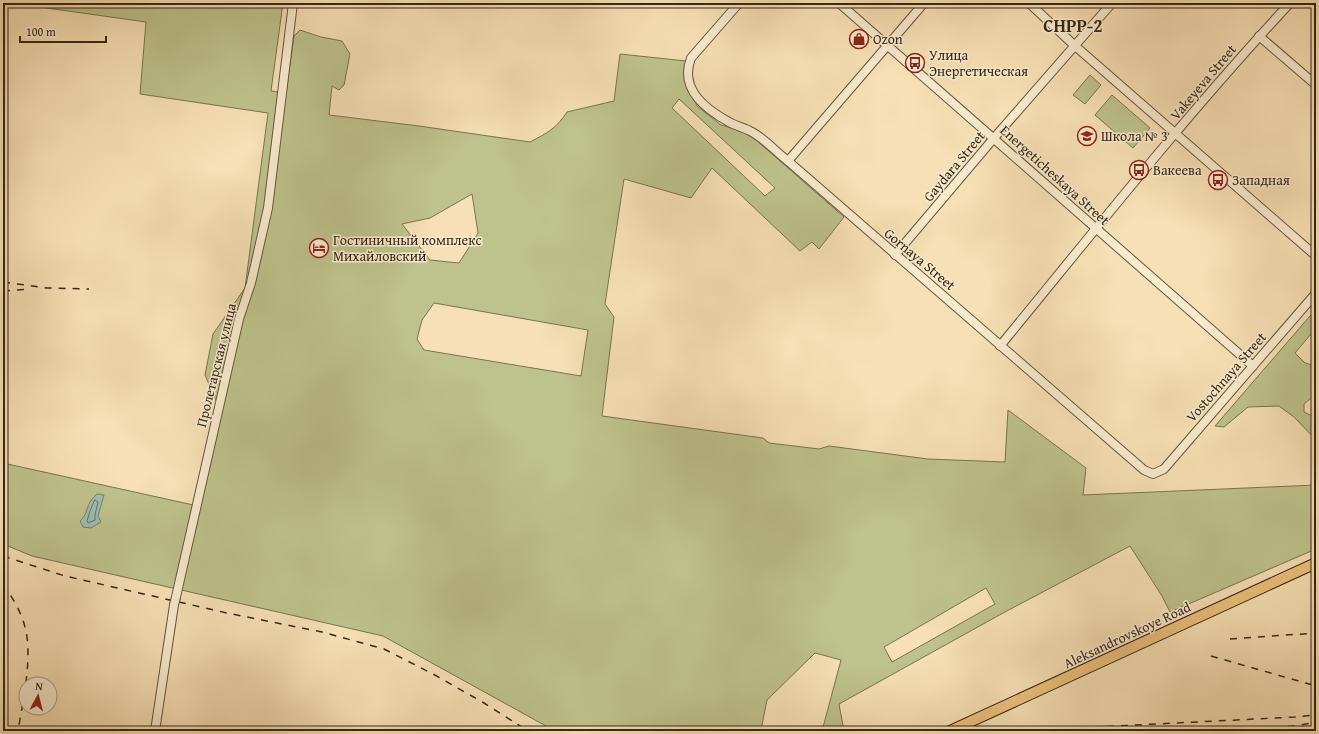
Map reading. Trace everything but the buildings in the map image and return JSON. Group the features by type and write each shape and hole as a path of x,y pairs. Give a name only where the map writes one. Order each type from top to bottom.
{"main road":[{"name":"Aleksandrovskoye Road","path":"950,731 1316,563"}],"street":[{"name":"Пролетарская улица","path":"155,731 175,601 238,319 251,283 268,208 293,3"},
{"name":"Gornaya Street","path":"740,3 691,58 688,66 690,84 697,98 709,111 730,123 752,132 788,161 1144,470 1153,474"},
{"name":"Energeticheskaya Street","path":"840,3 1253,366"},
{"path":"788,161 887,44 924,3"},
{"path":"1029,3 1074,46 1096,63 1176,135 1316,256"},
{"name":"Gaydara Street","path":"895,255 994,138 1112,3"},
{"name":"Vakeyeva Street","path":"1000,346 1096,228 1259,36 1290,3"},
{"path":"1259,36 1316,85"},
{"name":"Vostochnaya Street","path":"1153,474 1164,469 1316,294"}],"green space":[{"path":"11,3 283,3 271,91 286,93 294,36 300,30 321,37 342,41 350,54 344,85 339,90 332,86 329,115 530,142 551,130 559,123 567,112 614,101 620,54 686,61 685,78 697,106 721,125 744,132 756,140 844,217 819,249 812,242 800,251 712,168 691,198 624,179 605,304 614,317 602,416 763,438 769,443 819,449 829,446 928,459 1005,462 1008,410 1086,468 1083,495 1316,485 1316,549 1170,612 1162,596 1130,546 1003,613 839,704 844,731 822,731 841,660 815,653 767,700 761,730 764,731 555,731 383,636 32,556 3,544 3,463 198,506 219,407 205,375 213,334 245,288 268,113 140,94 146,22","holes":["679,99 775,188 765,196 672,108","472,194 478,233 459,263 430,260 402,224 430,218","434,303 588,330 581,376 424,350 417,339 422,320","986,588 995,604 892,662 884,647"]},
{"path":"1090,75 1101,85 1085,104 1073,95"},
{"path":"1112,95 1150,128 1133,148 1095,115"},
{"path":"1316,309 1316,328 1295,353 1305,363 1316,366 1316,394 1304,404 1304,412 1316,418 1316,440 1294,417 1279,406 1248,407 1224,427 1215,426"}],"water":[{"path":"97,494 104,495 98,516 101,522 91,528 83,527 80,521 85,515 93,497"}],"railway":[{"path":"3,282 47,288 89,289"},
{"path":"3,291 29,289"},
{"path":"3,556 65,576 227,613 322,632 384,649 433,674 484,703 528,731"},
{"path":"3,584 19,610 25,627 27,639 28,665 18,731"},
{"path":"1230,639 1316,633"},
{"path":"1211,656 1316,686"},
{"path":"1037,730 1316,715"},
{"path":"1218,731 1295,726 1316,722"}],"place":[{"name":"Ozon","path":"859,39"},
{"name":"Улица Энергетическая","path":"915,63"},
{"name":"Школа № 3","path":"1087,136"},
{"name":"Вакеева","path":"1139,170"},
{"name":"Западная","path":"1218,180"},
{"name":"Гостиничный комплекс Михайловский","path":"319,248"}],"district":[{"name":"CHPP-2","path":"1073,25"}]}
